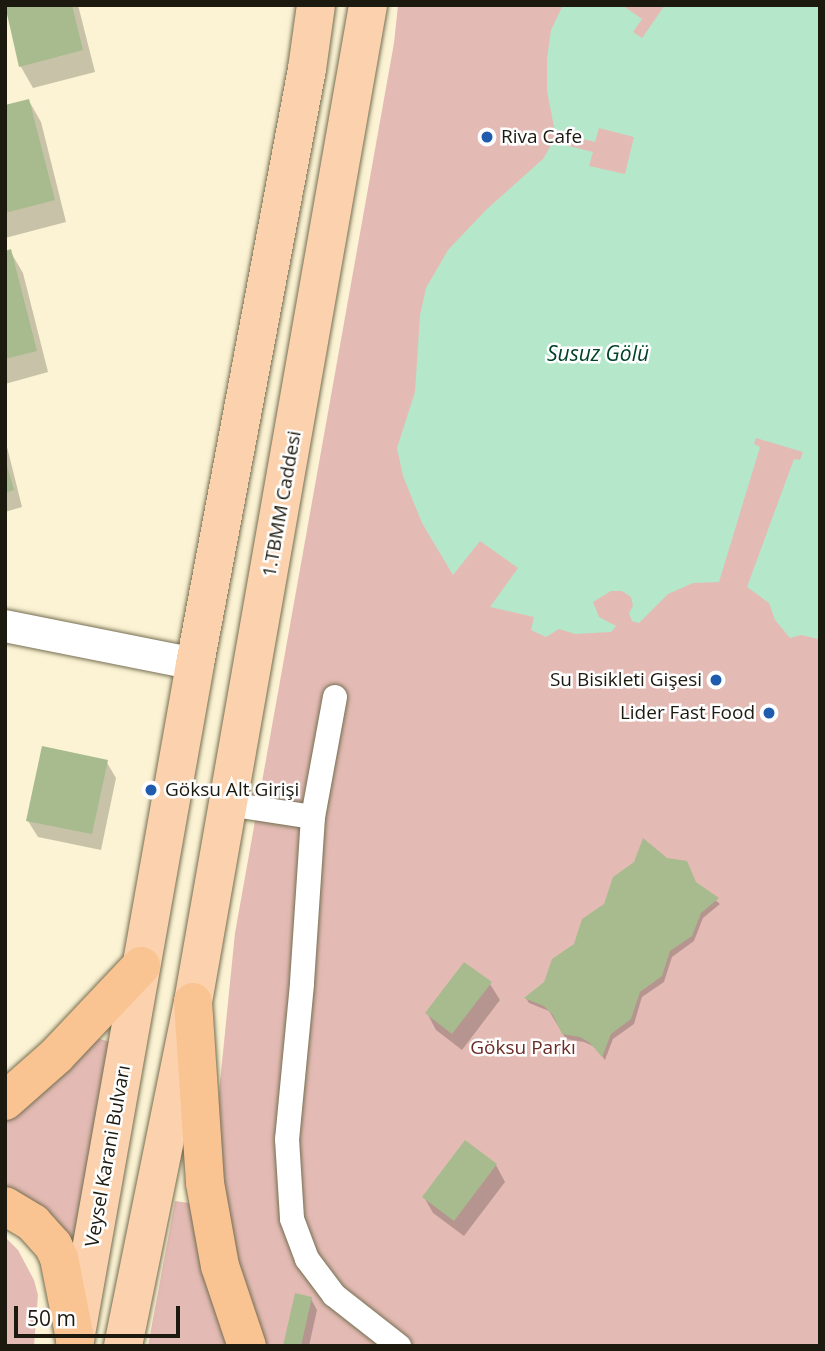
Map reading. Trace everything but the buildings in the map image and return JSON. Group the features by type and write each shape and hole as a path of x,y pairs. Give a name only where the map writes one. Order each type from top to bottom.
{"highway":[{"path":"5,1101 56,1056 141,966"},
{"path":"193,1002 205,1183 220,1266 247,1346"},
{"path":"5,1206 33,1223 53,1245 59,1258 75,1343"}],"main road":[{"path":"141,966 307,69 316,5"},
{"name":"1.TBMM Caddesi","path":"193,1002 368,5"},
{"name":"Veysel Karani Bulvarı","path":"75,1343 141,966"},
{"path":"123,1346 193,1002"}],"street":[{"path":"5,626 195,664"},
{"path":"335,697 313,817 302,984 287,1139 292,1219 307,1259 334,1295 384,1341"},
{"path":"228,804 313,817"}],"green space":[{"name":"Göksu Parkı","path":"398,5 820,5 820,1346 267,1346 259,1330 235,1250 219,1161 217,1112 235,933 394,43"},
{"path":"93,1037 114,1043 77,1252 5,1191 5,1118"},
{"path":"175,1201 196,1204 234,1346 148,1346"},
{"path":"5,1237 18,1250 34,1280 38,1295 34,1346 5,1346"}],"water":[{"name":"Susuz Gölü","path":"563,5 622,5 642,19 633,32 642,38 665,5 820,5 818,639 801,635 790,638 775,620 769,603 747,587 794,459 800,460 803,452 756,438 754,444 760,447 719,582 693,583 668,594 639,623 632,621 629,613 633,606 631,597 622,591 611,591 593,602 599,617 616,626 611,632 575,634 559,629 546,637 531,630 534,617 490,607 518,568 480,541 453,575 422,523 403,476 397,448 415,392 420,315 426,288 448,250 487,209 543,159 553,142 593,152 589,166 625,174 634,137 599,128 595,142 555,132 547,91 547,59 551,30"}],"place":[{"name":"Riva Cafe","path":"487,137"},
{"name":"Su Bisikleti Gişesi","path":"716,680"},
{"name":"Lider Fast Food","path":"769,713"},
{"name":"Göksu Alt Girişi","path":"151,790"}]}
